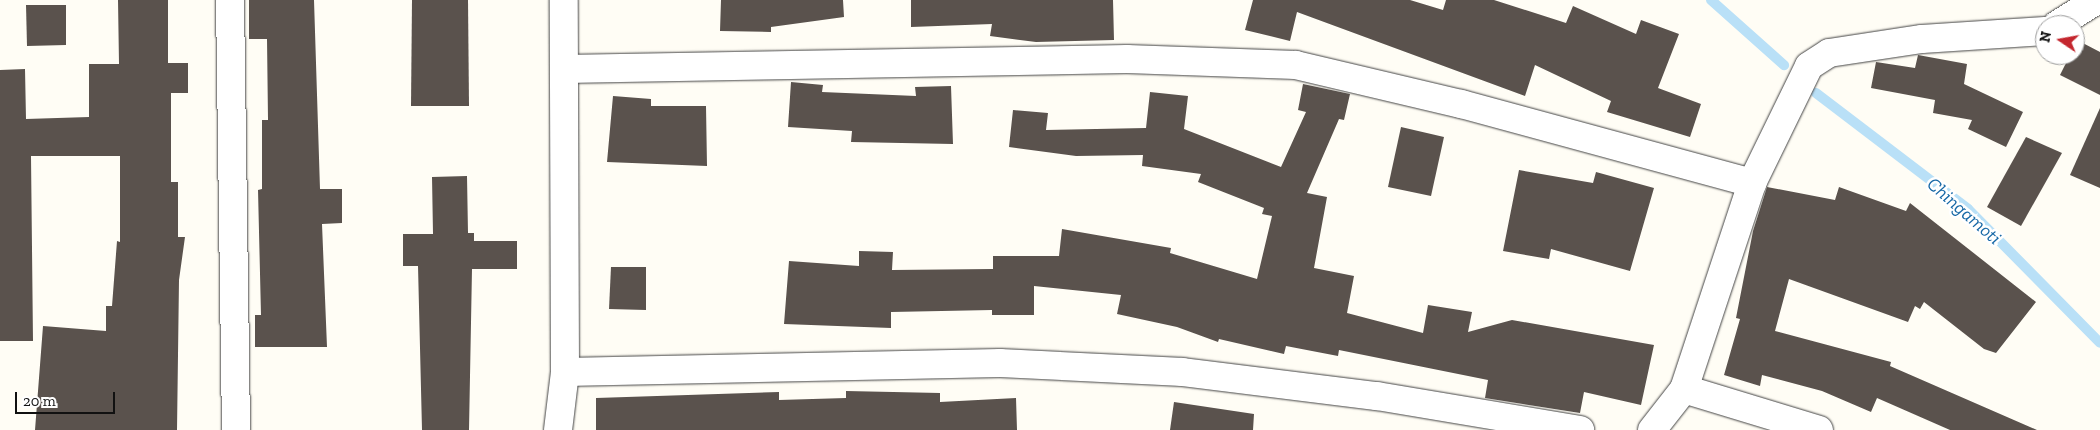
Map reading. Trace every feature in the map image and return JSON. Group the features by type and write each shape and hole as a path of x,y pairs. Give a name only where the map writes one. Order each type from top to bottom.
{"street":[{"path":"230,0 236,430"},
{"path":"558,430 565,372 564,0"},
{"path":"2073,15 2096,0"},
{"path":"1652,430 1684,389 1752,183 1809,66 1828,53 1922,39 2035,32"},
{"path":"564,69 1126,59 1296,66 1461,104 1752,183"},
{"path":"565,372 1000,363 1183,372 1377,396 1580,430"},
{"path":"1684,389 1819,430"}],"building":[{"path":"118,0 168,0 168,63 188,63 188,93 171,93 171,182 178,182 178,237 185,237 179,280 177,430 35,430 43,326 106,331 106,306 112,306 117,241 120,242 120,156 31,156 33,341 0,341 0,70 25,69 26,119 89,117 89,64 119,64"},
{"path":"249,0 314,0 320,189 342,189 342,223 322,224 327,347 255,347 255,315 261,315 258,190 262,189 262,120 268,120 267,39 249,39"},
{"path":"412,0 468,0 469,106 411,106"},
{"path":"721,0 843,0 844,17 771,27 771,32 720,31"},
{"path":"911,0 1113,0 1114,40 1036,42 990,36 992,24 911,27"},
{"path":"1253,0 1410,0 1443,10 1446,0 1494,0 1566,23 1573,6 1636,34 1641,20 1679,34 1658,88 1701,104 1690,137 1607,112 1611,101 1535,65 1525,96 1297,12 1290,41 1245,30"},
{"path":"26,5 66,5 66,45 27,46"},
{"path":"2085,44 2100,52 2100,95 2060,75 2065,65 2085,65"},
{"path":"1918,55 1967,64 1964,84 2023,112 2006,147 1968,129 1972,120 1933,113 1935,100 1871,88 1876,62 1915,68"},
{"path":"791,82 823,85 822,92 916,96 915,87 951,86 953,144 851,142 852,131 788,127"},
{"path":"1303,84 1350,94 1344,120 1339,119 1307,193 1327,197 1314,268 1354,276 1347,313 1423,333 1428,305 1472,312 1468,332 1512,320 1654,345 1641,405 1584,392 1580,413 1485,398 1488,380 1339,350 1338,356 1286,346 1284,354 1219,339 1218,342 1177,327 1117,314 1121,295 1034,286 1034,315 992,315 992,310 891,312 891,328 784,324 789,261 859,266 859,251 893,252 892,270 993,269 993,256 1059,256 1062,229 1171,248 1170,253 1257,279 1272,216 1262,214 1264,208 1198,182 1201,174 1142,166 1143,155 1076,156 1009,147 1013,110 1048,113 1046,130 1146,128 1150,92 1188,96 1184,129 1281,167 1306,112 1298,110"},
{"path":"613,96 651,99 651,106 706,106 707,166 607,162"},
{"path":"2100,108 2100,188 2070,175"},
{"path":"1401,127 1444,137 1431,196 1388,187"},
{"path":"2026,137 2062,153 2021,226 1987,207"},
{"path":"1519,170 1593,183 1596,172 1654,188 1630,271 1551,249 1549,259 1503,251"},
{"path":"467,176 468,233 474,233 474,241 517,241 517,269 472,269 469,430 422,430 418,266 403,266 403,234 433,234 432,177"},
{"path":"1767,187 1835,200 1839,187 1906,211 1910,203 2036,302 1996,353 1984,349 1924,302 1920,309 1915,306 1908,322 1789,279 1775,331 1891,362 1890,366 2037,430 1950,430 1877,398 1871,412 1822,391 1762,375 1760,386 1724,375 1740,319 1736,318 1753,231"},
{"path":"611,267 646,267 646,310 609,309"},
{"path":"846,391 940,393 940,402 1016,398 1017,430 596,430 596,398 779,392 779,400 846,398"},
{"path":"1174,402 1254,414 1253,430 1170,430"}],"waterway":[{"name":"Chingamoti","path":"1711,0 1784,65"},
{"name":"Chingamoti","path":"1816,93 1968,209 2100,343"}]}
